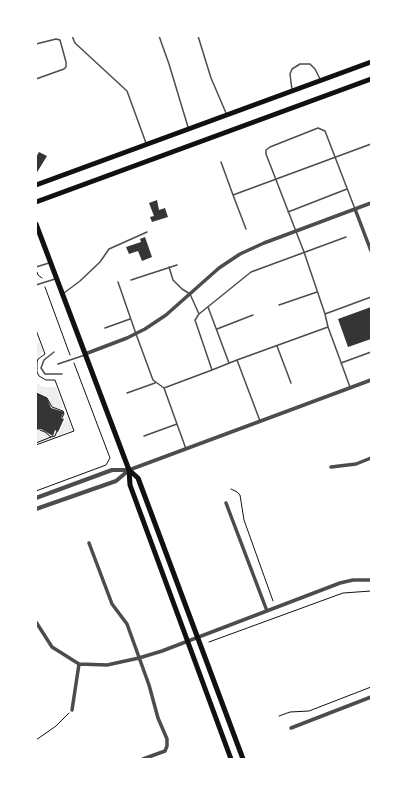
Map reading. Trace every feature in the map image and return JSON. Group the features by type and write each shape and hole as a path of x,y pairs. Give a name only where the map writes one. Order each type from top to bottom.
{"main road":[{"path":"36,185 371,62"},
{"path":"36,202 371,79"},
{"path":"36,224 129,470 130,485 231,759"},
{"path":"129,470 138,478 243,759"}],"street":[{"path":"85,354 136,334 156,322 219,268 240,254 264,243 371,203"},
{"path":"355,209 371,251"},
{"path":"36,510 116,481 129,470 371,380"},
{"path":"331,467 356,464 371,458"},
{"path":"36,498 112,470 129,470"},
{"path":"226,503 267,611"},
{"path":"90,543 112,604 127,624 151,691 154,708 167,739 165,751 143,759"},
{"path":"36,622 52,647 79,664 107,665 139,658 340,584 353,580 371,580"},
{"path":"72,710 79,664"},
{"path":"292,728 371,697"}],"lane":[{"path":"72,36 75,43 127,91 146,144"},
{"path":"159,36 170,64 189,129"},
{"path":"199,36 211,78 227,115"},
{"path":"36,44 56,39 60,40 63,46 66,62 66,67 64,69 36,79"},
{"path":"293,91 290,74 292,69 300,64 310,64 315,69 321,80"},
{"path":"350,388 328,327 304,252 266,154 266,150 270,147 318,128 325,131 355,209"},
{"path":"233,196 371,144"},
{"path":"221,162 246,229"},
{"path":"288,212 347,189"},
{"path":"62,294 80,281 100,262 109,249 147,232"},
{"path":"212,370 195,320 199,314 251,272 346,237"},
{"path":"36,268 50,262"},
{"path":"131,280 177,265"},
{"path":"169,267 173,280 182,289 190,294 199,314"},
{"path":"36,285 56,278"},
{"path":"118,282 153,380 164,388 186,448"},
{"path":"279,305 317,292"},
{"path":"325,314 371,297"},
{"path":"208,306 229,363"},
{"path":"217,329 253,315"},
{"path":"105,328 130,319"},
{"path":"164,388 328,327"},
{"path":"277,346 291,383"},
{"path":"54,352 44,360 41,368 45,374 62,374"},
{"path":"341,363 371,352"},
{"path":"58,364 85,354"},
{"path":"237,360 260,421"},
{"path":"127,393 156,382"},
{"path":"144,436 177,424"}],"path":[{"path":"36,268 38,276 42,277 110,458 106,465 36,491"},
{"path":"36,330 45,354 38,359 36,369 37,372 39,376 46,380 54,380 74,431 36,445"},
{"path":"36,342 40,340"},
{"path":"36,393 47,398 52,407 63,411 64,414 62,418"},
{"path":"40,430 51,437"},
{"path":"36,443 54,436 57,431"},
{"path":"231,489 240,495 244,520 273,601"},
{"path":"209,642 343,593 371,591"},
{"path":"279,716 290,712 309,711 371,687"},
{"path":"36,740 56,726 72,710"}],"shaded area":[{"path":"39,342 43,352 36,359 36,343"},
{"path":"36,383 43,387 56,387 63,408 61,409 50,406 36,393"},
{"path":"67,415 72,430 58,436"},
{"path":"41,429 53,435 55,430 59,432 56,437 36,444 36,431"}],"building":[{"path":"39,152 47,156 36,174 36,157"},
{"path":"157,200 159,210 165,208 168,217 152,222 150,217 154,216 149,203"},
{"path":"145,237 152,257 142,261 138,251 129,254 126,247 141,242 140,239"},
{"path":"371,307 371,339 348,347 338,319"},
{"path":"36,393 47,398 51,408 64,412 61,418 64,419 58,432 55,430 53,436 41,429 36,430"}]}
